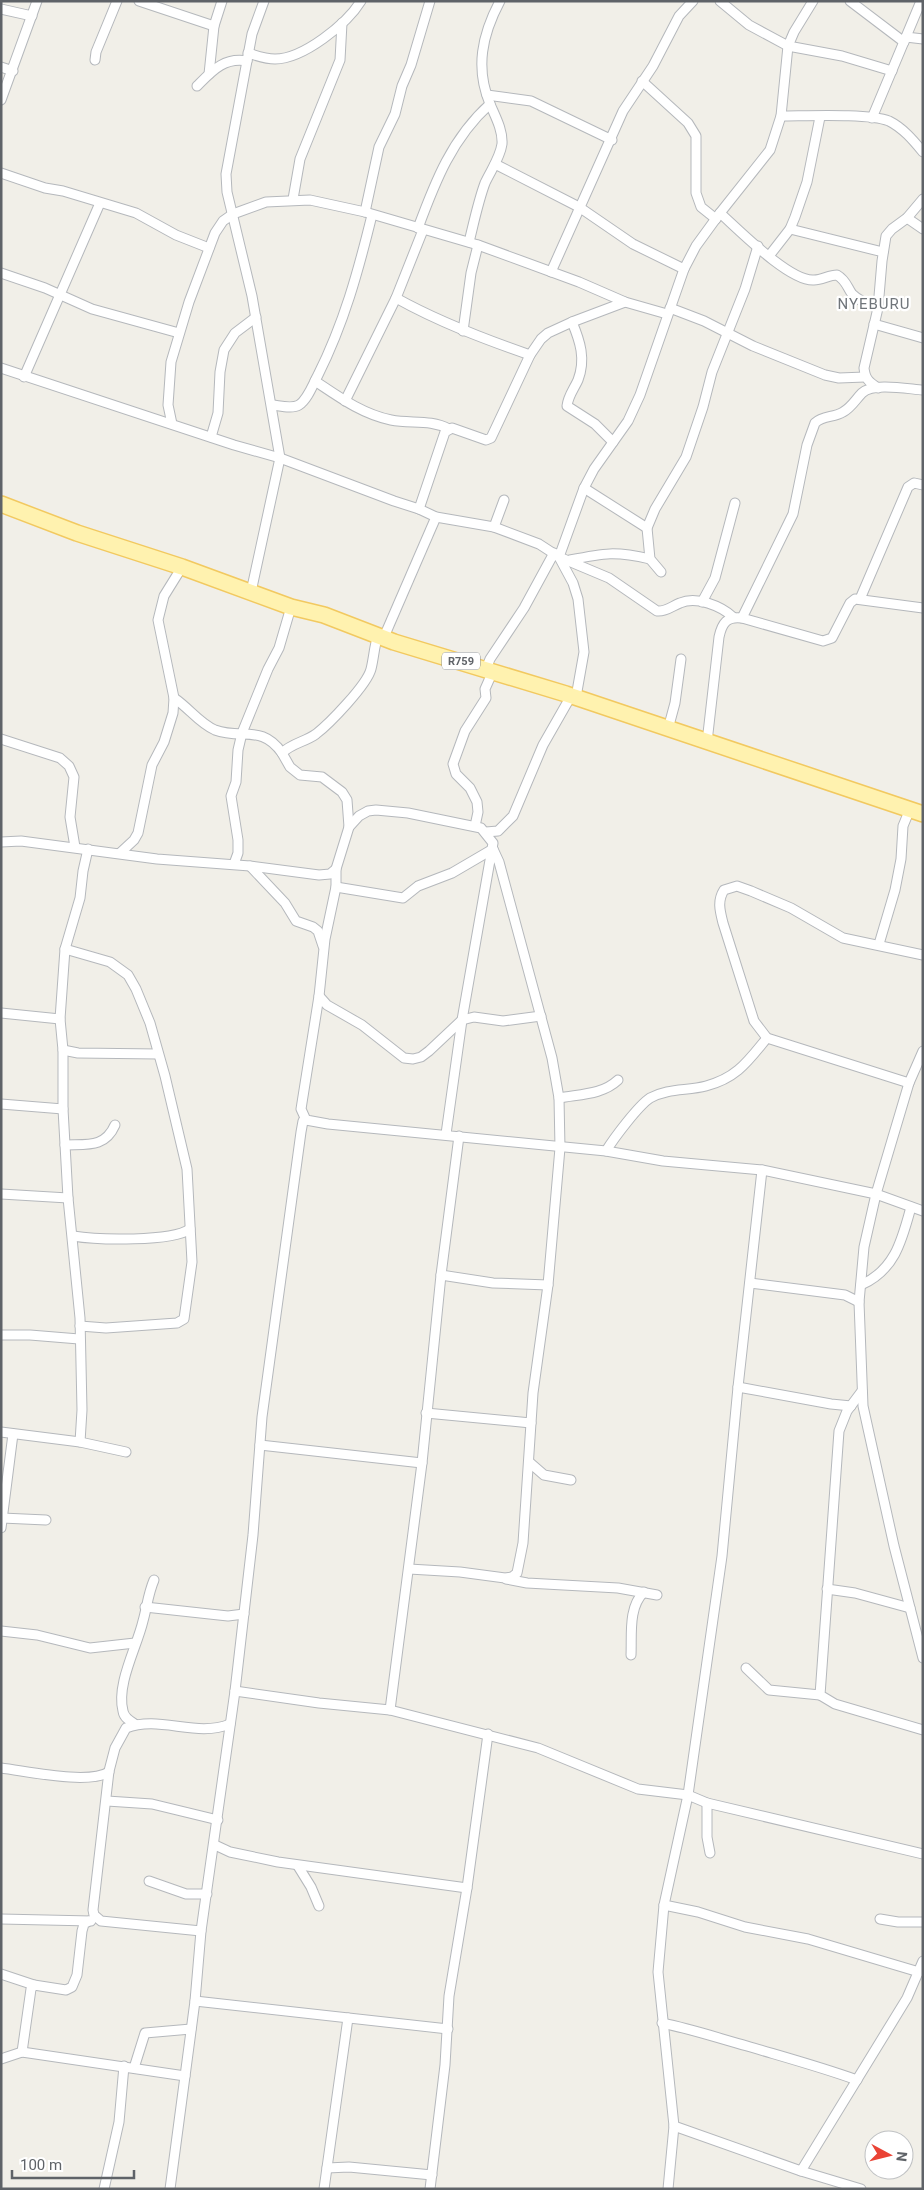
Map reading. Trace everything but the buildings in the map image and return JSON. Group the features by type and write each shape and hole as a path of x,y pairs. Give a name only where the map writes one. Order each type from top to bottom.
{"main road":[{"name":"R759","path":"1,504 77,533 182,567 291,607 324,615 394,642 574,696 916,811"}],"street":[{"path":"1,100 37,1"},
{"path":"95,60 96,52 117,1"},
{"path":"139,1 214,26"},
{"path":"209,74 214,26 222,1"},
{"path":"251,592 280,458 273,405 243,251 227,192 226,174 256,20 264,1"},
{"path":"197,86 209,74 236,59 248,57 276,59 293,56 334,30 351,16 361,1"},
{"path":"273,405 284,407 298,406 303,402 332,345 354,288 379,147 395,114 402,86 412,66 430,1"},
{"path":"469,242 486,182 495,164 502,142 500,128 481,76 481,57 486,30 500,1"},
{"path":"551,272 624,112 653,66 679,16 693,1"},
{"path":"720,1 749,25 788,46 842,56 892,72"},
{"path":"475,826 478,812 477,802 470,788 459,778 453,764 465,731 486,698 485,689 490,659 557,555 584,488 594,469 628,421 640,395 684,269 696,246 740,187 764,160 776,139 781,116 788,46 794,32 813,1"},
{"path":"850,1 905,39 923,39"},
{"path":"872,118 921,1"},
{"path":"1,9 32,16"},
{"path":"292,199 300,159 340,60 342,23"},
{"path":"1,67 13,71"},
{"path":"642,81 688,123 696,136 696,193 702,206 758,246 789,272 802,279 814,280 837,275 846,282 852,294 878,308"},
{"path":"487,95 531,101 612,140"},
{"path":"345,401 396,298 437,178 458,140 475,118 490,104"},
{"path":"781,116 872,118 888,121 909,135 923,152"},
{"path":"769,256 790,229 806,182 820,117"},
{"path":"495,164 580,207 633,244 684,269"},
{"path":"1,173 46,188 63,191 136,213 176,235 209,248"},
{"path":"172,424 168,405 171,362 179,333 215,233 223,221 233,214 260,203 292,199 324,202 469,242 579,282 625,302 668,311 727,331 754,346 825,375 839,378 865,377"},
{"path":"878,388 869,383 865,377 864,368 878,308 886,236 907,218 923,199"},
{"path":"24,377 58,294 100,203"},
{"path":"907,218 923,229"},
{"path":"790,229 883,252"},
{"path":"463,331 471,273 478,245"},
{"path":"661,572 650,559 648,528 655,509 686,457 703,407 712,372 744,289 758,246"},
{"path":"1,273 45,288 92,309 179,333"},
{"path":"396,298 432,318 530,355"},
{"path":"314,381 345,401 374,416 400,421 435,423 486,440 494,435 530,355 548,333 625,302"},
{"path":"211,437 218,414 224,350 234,333 256,317"},
{"path":"572,322 583,353 579,377 568,399 567,406 595,424 613,442"},
{"path":"874,324 923,338"},
{"path":"1,368 24,377 280,458 394,501 418,508 436,518 494,527 539,544 557,555 609,578 658,611 662,612 686,601 702,602 721,607 738,618 823,641 832,638 836,633 850,602 860,599 923,608"},
{"path":"738,618 792,514 807,445 815,423 824,417 842,413 864,391 878,388 923,390"},
{"path":"418,508 445,432 449,429"},
{"path":"860,599 908,487 914,483 923,486"},
{"path":"584,488 648,528"},
{"path":"494,527 504,500"},
{"path":"702,602 715,578 735,503"},
{"path":"282,753 298,742 315,735 362,687 372,669 374,647 381,636 436,518"},
{"path":"570,560 619,552 650,559"},
{"path":"486,832 498,831 512,816 543,745 574,696 582,665 583,638 578,600 573,583 557,555"},
{"path":"120,853 134,840 138,833 152,765 164,742 174,713 174,698 158,620 164,596 182,567"},
{"path":"234,864 238,853 238,840 231,796 236,782 238,750 242,733 279,648 291,607"},
{"path":"707,742 719,637 726,620 738,618"},
{"path":"668,729 675,703 681,659"},
{"path":"174,698 209,726 234,734 242,733 264,736 282,753 290,767 300,775 322,777 342,792 347,800 349,827 336,869 336,887 324,951 319,996 301,1109 306,1120"},
{"path":"1,739 60,758 69,766 74,777 70,818 75,847"},
{"path":"349,827 359,816 368,811 408,813 475,826 486,832 493,843 462,1020 446,1134"},
{"path":"880,944 895,890 901,858 903,826 916,811"},
{"path":"1,842 21,841 157,859 234,864 319,875 330,874 336,869"},
{"path":"80,1442 82,1410 80,1326 62,1109 63,1050 60,1019 64,948 80,898 88,849"},
{"path":"336,887 403,898 418,886 452,873 493,849"},
{"path":"493,849 552,1058 559,1098 560,1148 548,1285 532,1393 526,1514 517,1573 512,1577 505,1578"},
{"path":"250,866 285,903 296,921 313,927 318,931 324,951"},
{"path":"909,1083 767,1038 754,1021 723,922 719,906 720,897 724,890 737,886 791,908 843,938 880,944 923,955"},
{"path":"64,948 110,962 128,975 136,989 148,1019 165,1076 187,1169 192,1262 184,1320 177,1323 106,1328 80,1326"},
{"path":"319,996 328,1005 362,1024 400,1055 414,1059 425,1054 462,1020 474,1017 503,1020 541,1016"},
{"path":"1,1013 60,1019"},
{"path":"606,1151 650,1098 670,1090 706,1086 727,1077 742,1068 767,1038"},
{"path":"63,1050 78,1053 158,1054"},
{"path":"923,1051 909,1083 876,1194 864,1247 859,1302 863,1406 872,1454 923,1658"},
{"path":"559,1098 600,1091 608,1088 618,1080"},
{"path":"1,1104 62,1109"},
{"path":"306,1120 328,1124 446,1134 560,1148 606,1151 663,1160 762,1170 876,1194 923,1211"},
{"path":"170,2189 196,2001 201,1931 236,1691 260,1445 301,1132 303,1121 306,1120"},
{"path":"65,1145 100,1142 107,1139 116,1125"},
{"path":"390,1710 422,1463 441,1276 459,1136"},
{"path":"668,2189 674,2126 658,1972 664,1905 688,1795 722,1556 738,1387 762,1170"},
{"path":"1,1194 68,1198"},
{"path":"861,1285 885,1269 895,1256 900,1247 911,1207"},
{"path":"73,1236 104,1240 180,1234 190,1229"},
{"path":"441,1276 493,1283 548,1285"},
{"path":"750,1283 845,1294 859,1302"},
{"path":"1,1335 79,1339"},
{"path":"738,1387 851,1406"},
{"path":"820,1695 840,1425 862,1391"},
{"path":"426,1413 531,1423"},
{"path":"1,1432 80,1442 126,1452"},
{"path":"1,1528 13,1434"},
{"path":"260,1445 422,1463"},
{"path":"529,1462 532,1467 544,1475 571,1480"},
{"path":"2,1518 46,1520"},
{"path":"409,1569 460,1572 505,1578 519,1582 618,1588 657,1595"},
{"path":"135,1724 125,1717 122,1702 126,1675 154,1580"},
{"path":"827,1589 855,1593 910,1608"},
{"path":"632,1655 634,1609 637,1599 644,1592"},
{"path":"145,1607 228,1616 244,1614"},
{"path":"1,1631 37,1635 90,1648 135,1643"},
{"path":"746,1668 769,1690 820,1695 835,1704 923,1730"},
{"path":"236,1691 319,1704 390,1710 538,1748 638,1789 688,1795 707,1803 923,1854"},
{"path":"99,1920 94,1915 93,1910 109,1772 115,1748 126,1728 144,1722 207,1730 230,1724"},
{"path":"430,2189 450,1996 488,1734"},
{"path":"1,1768 72,1777 95,1777 109,1772"},
{"path":"95,1777 103,1784 107,1797"},
{"path":"107,1797 152,1804 218,1820"},
{"path":"707,1803 707,1837 710,1853"},
{"path":"215,1845 230,1852 298,1866 467,1888"},
{"path":"298,1866 311,1887 319,1906"},
{"path":"149,1881 186,1894 207,1894"},
{"path":"664,1905 698,1912 744,1927 808,1938 919,1972"},
{"path":"1,1919 99,1920 201,1931"},
{"path":"880,1919 898,1922 923,1922"},
{"path":"1,1974 34,1985 66,1990 72,1987 77,1975 82,1931 84,1924 89,1920"},
{"path":"801,2171 907,1998 923,1961"},
{"path":"22,2052 31,1989 34,1985"},
{"path":"196,2001 448,2029"},
{"path":"324,2189 348,2018"},
{"path":"662,2023 710,2034 790,2057 857,2080"},
{"path":"134,2068 146,2033 191,2029"},
{"path":"1,2059 22,2052 185,2076"},
{"path":"104,2189 119,2122 124,2066"},
{"path":"674,2126 801,2171 861,2189"},
{"path":"327,2168 349,2167 432,2175"}],"district":[{"name":"NYEBURU","path":"874,304"}]}
